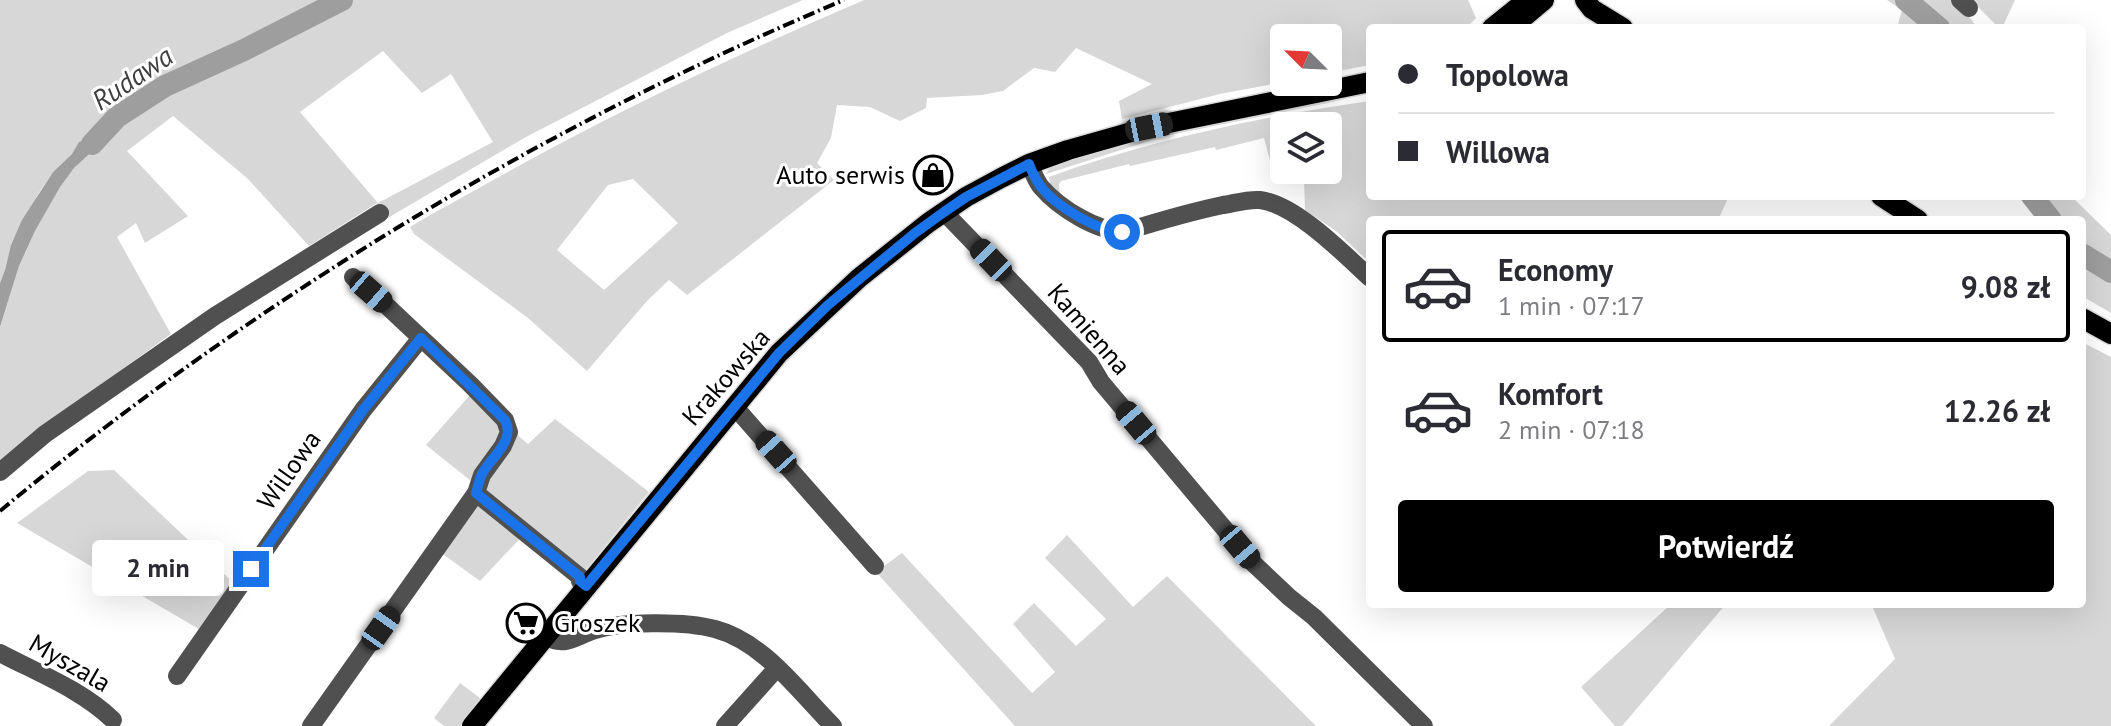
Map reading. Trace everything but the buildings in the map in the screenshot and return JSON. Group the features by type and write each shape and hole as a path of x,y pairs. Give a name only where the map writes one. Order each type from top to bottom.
{"main road":[{"path":"1497,24 1527,0"},
{"path":"1515,24 1544,0"},
{"path":"1566,0 1578,8 1588,4 1617,24"},
{"name":"Krakowska","path":"472,726 779,353 828,305 944,212 1029,164 1093,142 1149,127 1366,83"},
{"path":"1887,200 1912,216"},
{"path":"2086,320 2111,334"}],"street":[{"path":"1029,164 1041,187 1054,199 1104,229 1127,231 1192,211 1251,200 1268,202 1289,211 1326,237 1366,274"},
{"name":"Kamienna","path":"944,212 1089,362 1101,382 1254,564 1314,617 1424,726"},
{"path":"0,472 45,434 215,316 380,213"},
{"path":"311,726 476,493 482,475 509,432 505,420 470,384 353,277"},
{"name":"Willowa","path":"177,676 363,410 421,338"},
{"path":"734,406 875,566"},
{"path":"476,493 580,577 586,586"},
{"path":"546,636 552,641 570,641 592,631 621,625 692,625 716,629 753,647 833,726"},
{"name":"Myszala","path":"0,653 87,699 113,720"},
{"path":"725,726 777,668"}],"shaded area":[{"path":"0,0 803,0 727,33 526,137 386,219 377,203 309,246 248,179 173,116 127,151 188,216 145,243 136,223 117,237 171,334 45,425 0,462 0,327 19,266 60,186 74,168 116,130 106,121 91,137 81,141 40,191 12,242 0,283","holes":["383,51 422,93 451,74 493,142 378,203 300,112"]},
{"path":"864,0 1468,0 1476,18 1470,24 1366,24 1366,66 1342,70 1342,24 1270,24 1270,85 1122,119 1119,101 1152,84 1076,48 1055,72 1034,68 1003,91 927,98 926,108 900,121 870,107 837,105 831,138 817,163 834,180 687,295 669,280 587,371 528,318 414,234 410,227 631,107","holes":["633,179 678,223 604,290 557,250 608,185"]},
{"path":"1887,0 1951,0 1974,24 1898,24 1902,10"},
{"path":"1971,0 2015,0 2004,24 1995,24"},
{"path":"1342,100 1270,112 1270,115 1165,136 1046,174 1051,166 1088,153 1183,128 1304,104"},
{"path":"1366,102 1366,200 1727,200 1720,216 1366,216 1366,259 1336,231 1305,210 1304,184 1342,184 1342,112 1302,112"},
{"path":"1270,118 1270,161 1264,138 1216,150 1215,147 1129,164 1061,181 1060,196 1048,185 1049,177 1088,163"},
{"path":"107,120 116,130 74,168 35,231 19,266 0,327 0,283 22,220 53,172 72,154 79,142 91,137"},
{"path":"2023,200 2075,200 2111,235 2111,313 2086,298 2086,216 2037,216"},
{"path":"2086,344 2111,357 2111,726 1829,726 1895,659 1873,608 2086,608"},
{"path":"470,395 528,444 555,419 649,492 580,577 527,531 480,581 440,552 486,493 426,445"},
{"path":"114,470 236,585 204,632 17,523 88,471"},
{"path":"1067,535 1133,607 1167,576 1316,726 1015,726 876,572 902,553 1032,693 1055,672 1013,624 1034,603 1076,646 1106,619 1045,558"},
{"path":"1667,608 1723,608 1622,726 1615,726 1581,687"},
{"path":"460,683 480,698 460,726 444,726 434,718"}],"waterway":[{"name":"Rudawa","path":"92,144 117,117 165,86 342,0"},
{"name":"Rudawa","path":"1906,0 1934,24"},
{"name":"Rudawa","path":"2035,200 2048,216"},
{"name":"Rudawa","path":"2086,256 2111,272"}],"railway":[{"path":"0,511 96,434 196,360 403,224 619,104 844,0"}],"place":[{"name":"Auto serwis","path":"933,175"},
{"name":"Groszek","path":"526,623"}],"route":[{"path":"251,569 363,410 421,338 470,384 508,426 509,432 503,446 482,475 476,493 580,577 586,586 779,353 859,278 966,197 1029,164 1041,187 1054,199 1082,218 1110,231 1122,232"}]}
